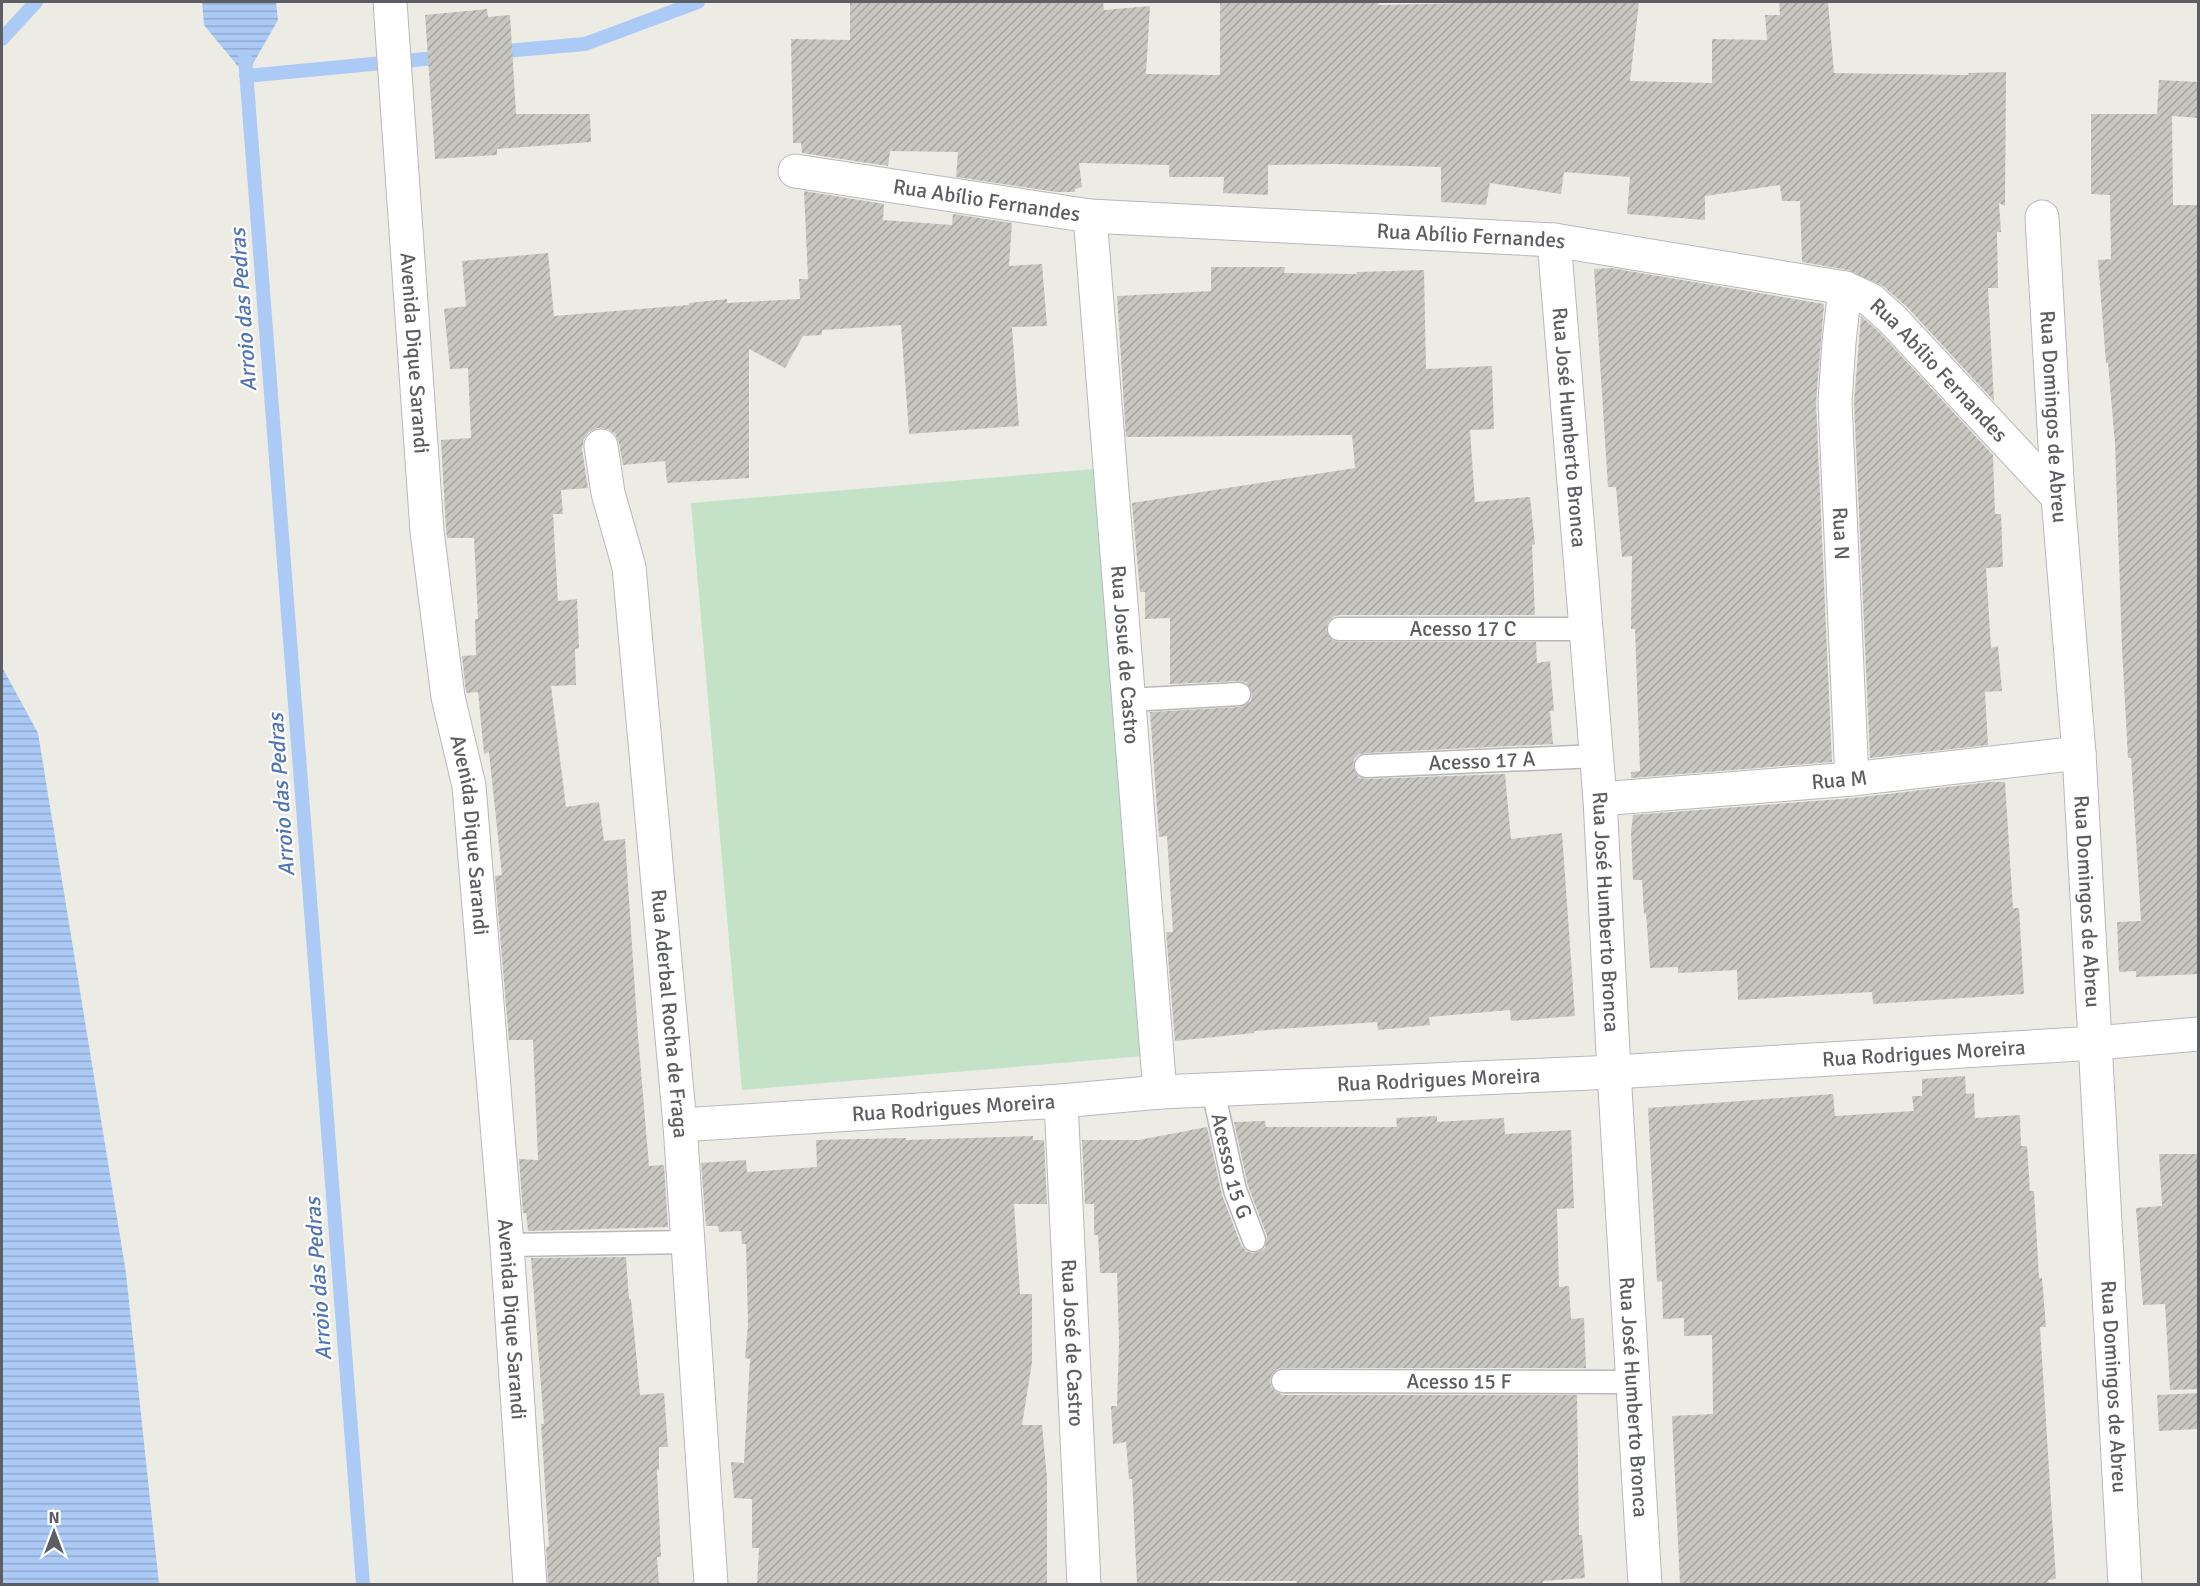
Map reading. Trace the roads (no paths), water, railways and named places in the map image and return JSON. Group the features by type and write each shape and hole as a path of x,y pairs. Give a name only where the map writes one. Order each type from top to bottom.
{"street":[{"name":"Avenida Dique Sarandi","path":"391,13 427,531 448,697 469,786 507,1245 530,1584"},
{"name":"Rua Abílio Fernandes","path":"795,171 1090,216 1554,240 1845,288 1870,300 1893,320 2058,497"},
{"name":"Rua Josué de Castro","path":"1090,216 1160,1092"},
{"name":"Rua Domingos de Abreu","path":"2042,217 2058,497 2079,753 2125,1584"},
{"name":"Rua José Humberto Bronca","path":"1554,240 1600,799 1644,1584"},
{"name":"Rua N","path":"1845,288 1835,402 1852,779"},
{"name":"Rua Aderbal Rocha de Fraga","path":"601,446 608,493 629,567 680,1125 711,1584"},
{"name":"Rua M","path":"1600,799 1852,779 2079,753"},
{"name":"Rua Rodrigues Moreira","path":"680,1125 1060,1101 1160,1092 1614,1072 2199,1034"},
{"name":"Rua José de Castro","path":"1060,1101 1084,1584"}],"lane":[{"name":"Acesso 17 C","path":"1340,629 1586,629"},
{"path":"1128,700 1239,694"},
{"name":"Acesso 17 A","path":"1366,766 1597,756"},
{"name":"Acesso 15 G","path":"1213,1090 1235,1190 1254,1240"},
{"path":"507,1245 687,1242"},
{"name":"Acesso 15 F","path":"1283,1381 1633,1382"}],"water":[{"path":"202,2 276,2 278,20 246,76 204,25"},
{"path":"2,667 38,733 126,1273 159,1584 2,1584"}],"waterway":[{"path":"2,39 36,2"},
{"path":"495,52 585,44 698,2"},
{"path":"246,76 446,57"},
{"name":"Arroio das Pedras","path":"245,58 363,1584"}]}
